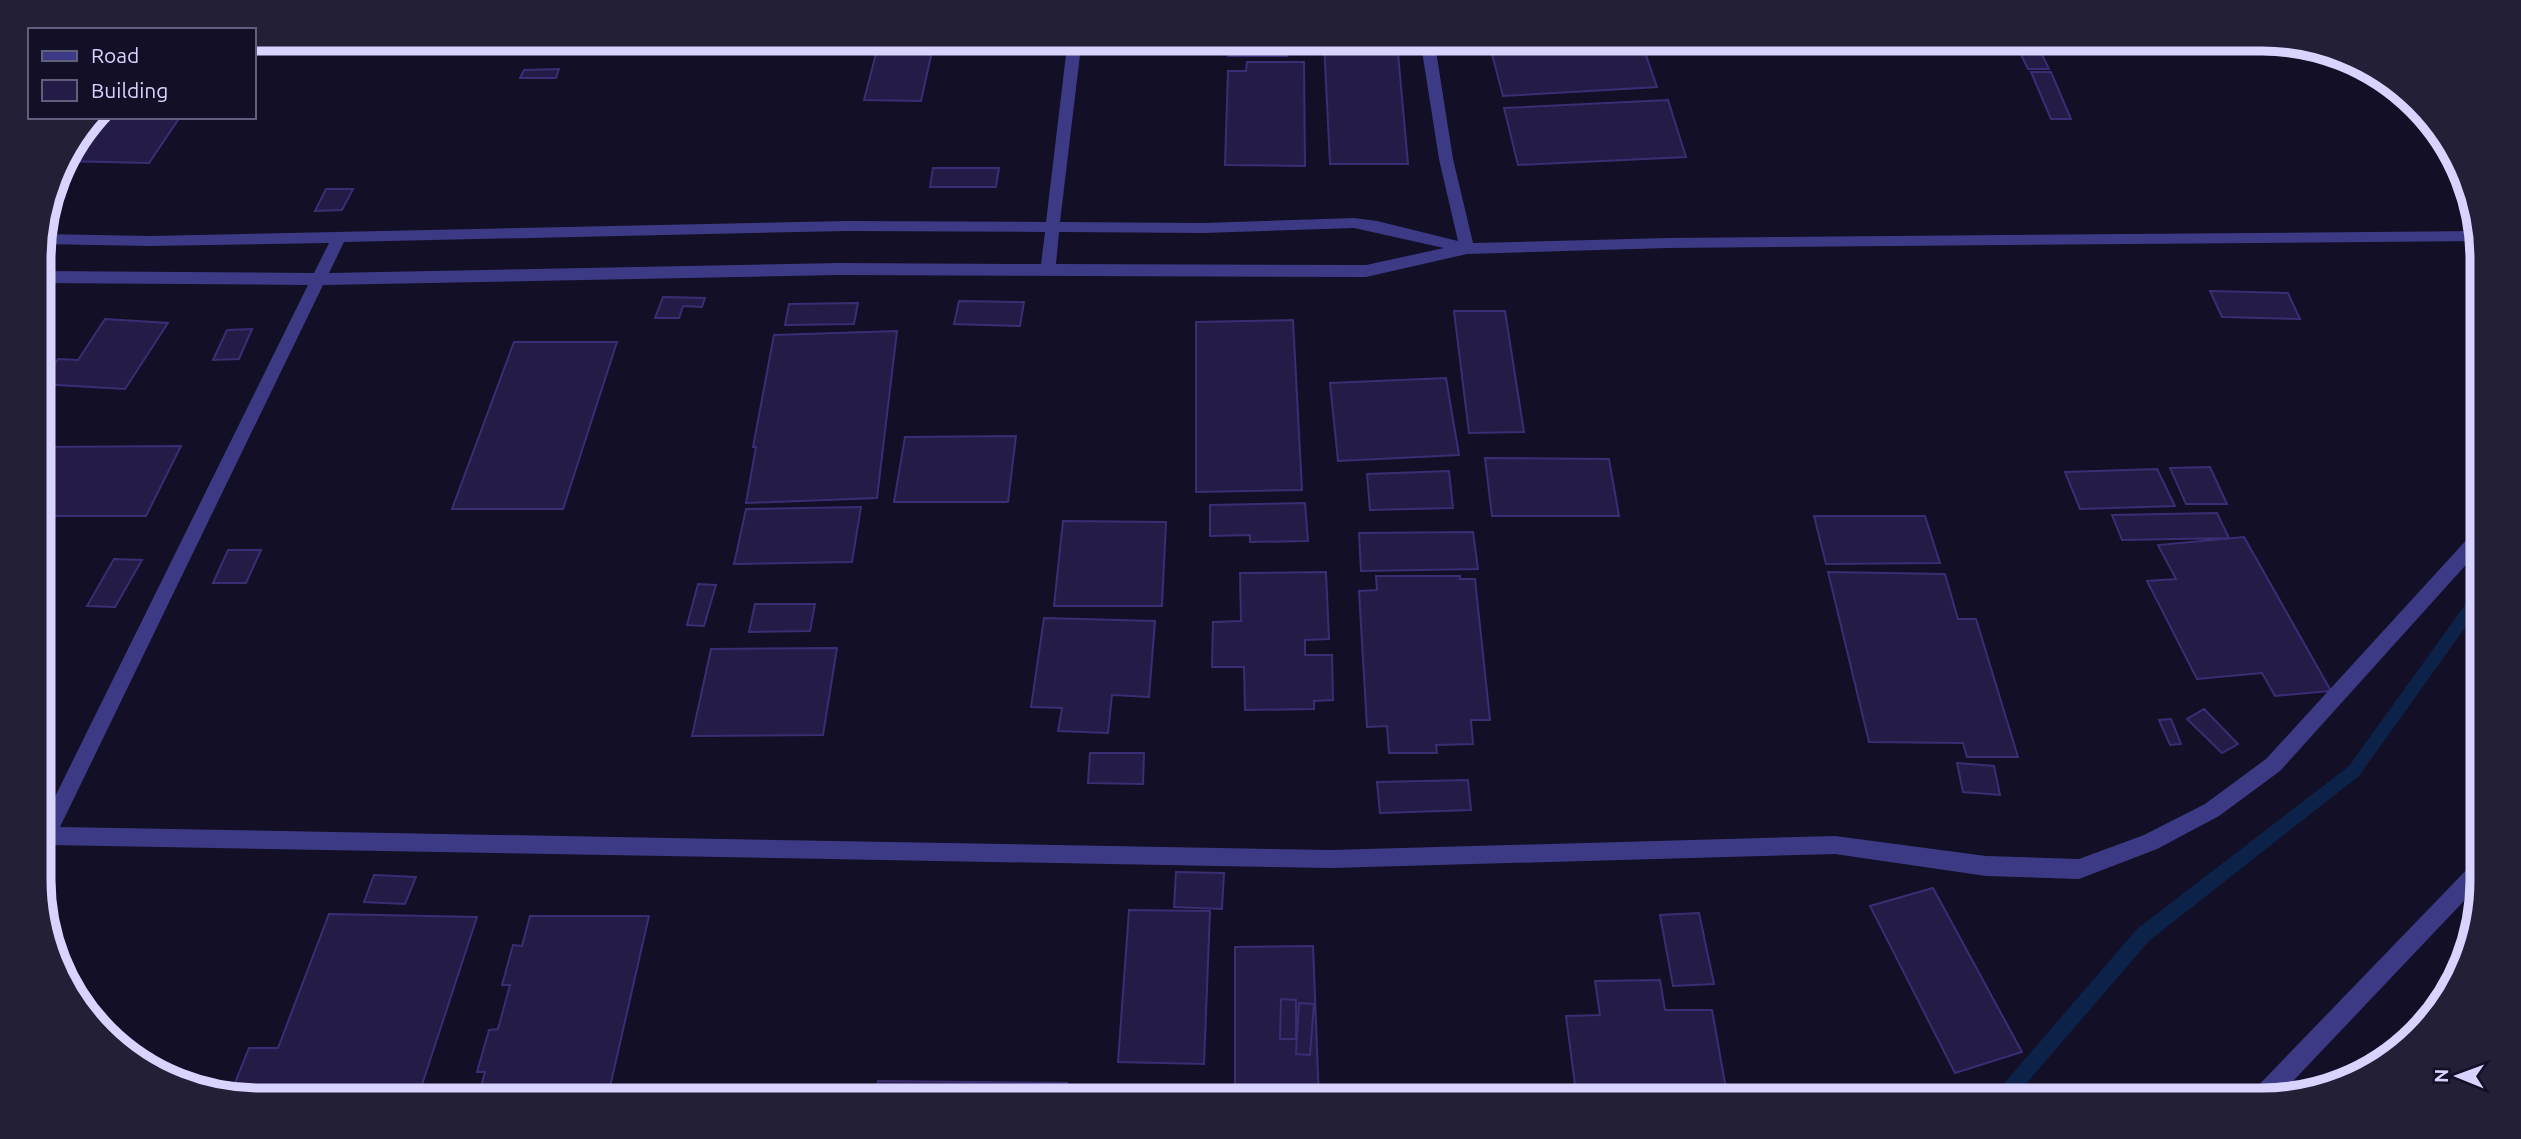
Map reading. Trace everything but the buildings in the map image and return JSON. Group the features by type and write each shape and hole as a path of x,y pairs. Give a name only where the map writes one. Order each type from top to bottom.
{"street":[{"path":"1048,271 1073,51"},
{"path":"1429,51 1446,159 1467,249"},
{"path":"52,239 150,242 848,226 1203,228 1354,223 1377,226 1467,249"},
{"path":"51,276 319,279 839,269 1366,271 1467,249 1667,243 2468,236"},
{"path":"51,826 338,239"},
{"path":"51,842 1331,859 1835,845 1986,866 2079,869 2150,842 2212,810 2273,765 2470,548"},
{"path":"2271,1088 2470,881"}],"waterway":[{"path":"2011,1088 2143,935 2354,771 2470,609"}]}
